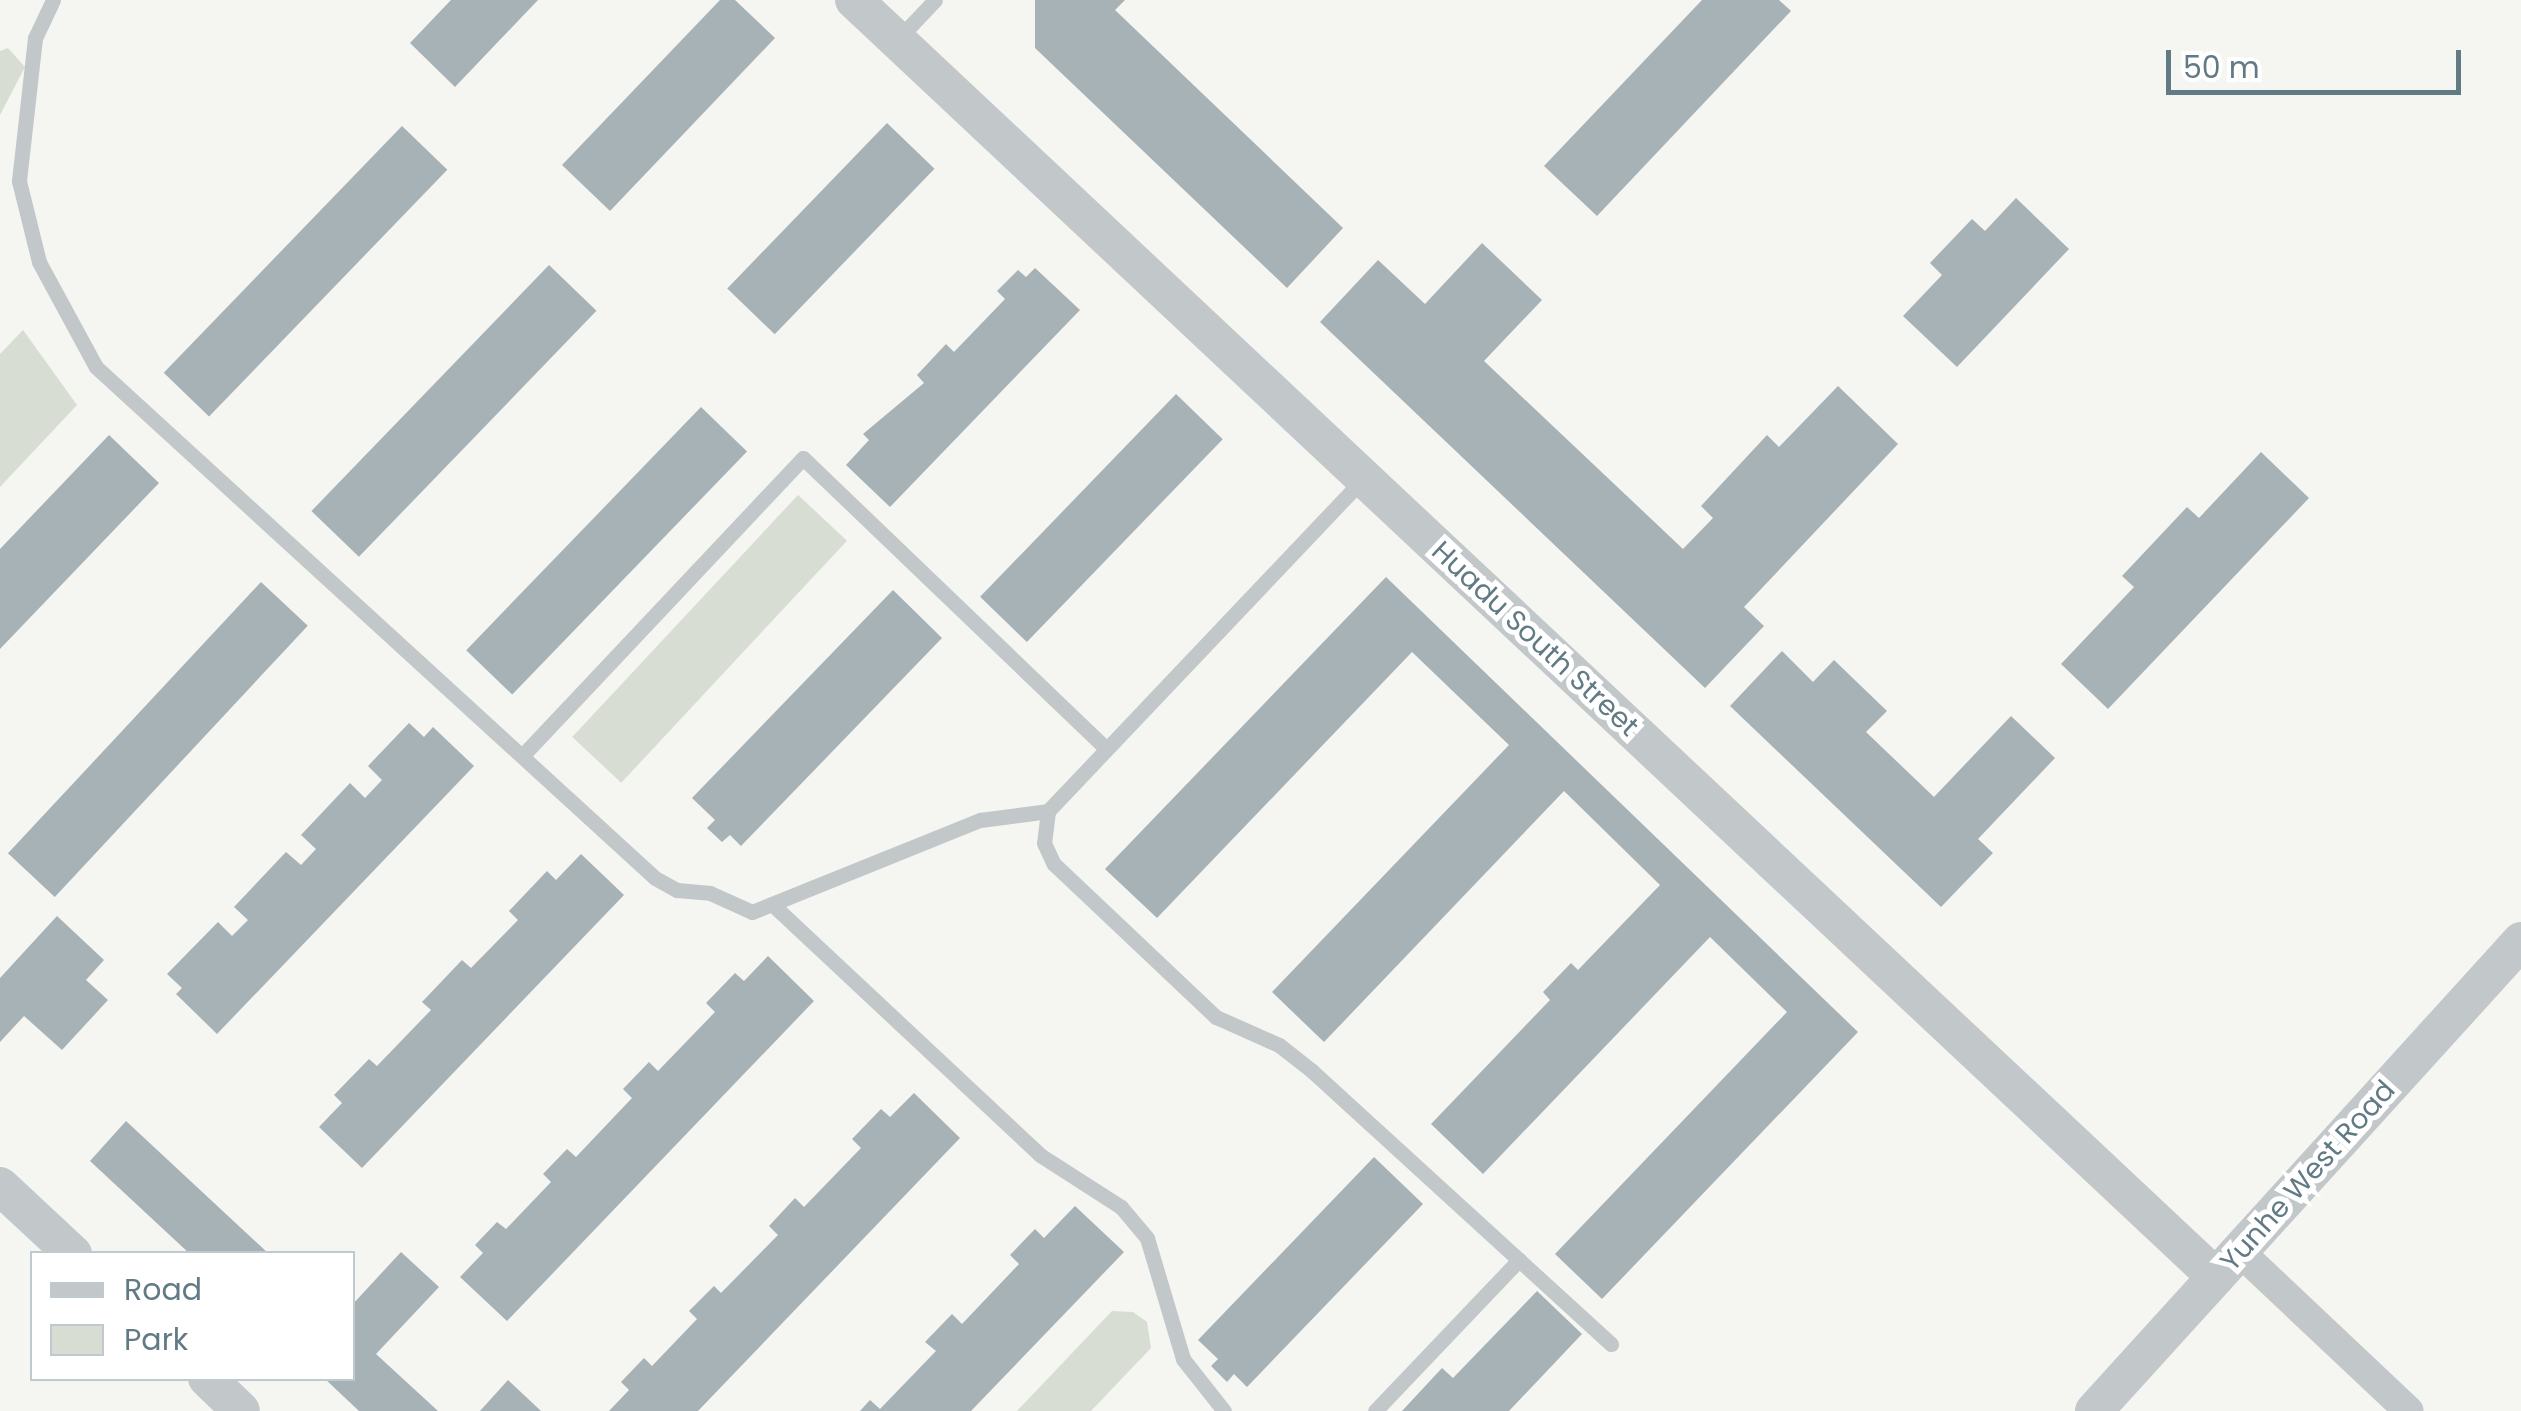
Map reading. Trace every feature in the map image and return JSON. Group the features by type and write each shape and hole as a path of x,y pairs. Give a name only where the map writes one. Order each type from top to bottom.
{"street":[{"name":"Huadu South Street","path":"854,0 1364,478 2228,1264"},
{"name":"Yunhe West Road","path":"2094,1411 2521,942"},
{"path":"0,1186 70,1251"},
{"path":"2228,1264 2409,1411"},
{"path":"209,1381 241,1411"}],"lane":[{"path":"53,0 35,38 20,181 39,262 65,318 96,367 655,878 752,912 980,820 1048,811"},
{"path":"897,40 935,0"},
{"path":"524,755 803,458 1106,750"},
{"path":"1364,478 1048,811 1044,843 1054,864 1216,1017 1279,1045 1312,1071 1612,1344"},
{"path":"773,906 1040,1155 1121,1206 1147,1238 1183,1359 1224,1411"},
{"path":"1375,1411 1520,1260"}],"green space":[{"path":"8,48 25,67 0,115 0,51"},
{"path":"23,330 77,405 0,487 0,354"},
{"path":"798,495 847,541 621,783 572,737"},
{"path":"1112,1311 1133,1312 1147,1322 1151,1348 1091,1411 1017,1411"}],"building":[{"path":"451,0 538,0 455,87 410,43"},
{"path":"720,0 735,0 775,38 610,211 562,165"},
{"path":"1035,0 1125,0 1115,10 1343,228 1287,288 1035,48"},
{"path":"1702,0 1779,0 1791,11 1597,216 1544,166"},
{"path":"887,123 934,169 775,334 727,288"},
{"path":"402,126 447,170 209,416 164,373"},
{"path":"2016,198 2069,249 1957,367 1903,316 1942,275 1930,263 1972,219 1985,231"},
{"path":"1482,243 1542,300 1484,361 1683,549 1713,518 1701,506 1767,435 1779,447 1838,386 1898,444 1744,607 1764,626 1705,688 1320,322 1378,260 1425,304"},
{"path":"549,265 596,311 359,557 311,511"},
{"path":"1035,268 1080,310 890,507 846,465 869,440 863,434 924,383 917,375 946,344 954,352 1005,299 997,291 1018,270 1026,277"},
{"path":"1176,394 1223,439 1027,642 980,597"},
{"path":"701,407 747,451 512,695 466,650"},
{"path":"109,435 159,483 0,649 0,549"},
{"path":"2261,452 2309,498 2108,709 2061,664 2134,587 2122,576 2187,507 2199,518"},
{"path":"1386,577 1858,1032 1602,1299 1555,1254 1787,1012 1710,937 1483,1174 1431,1124 1550,1000 1543,992 1571,963 1578,970 1660,885 1564,791 1324,1042 1272,992 1509,745 1412,652 1157,918 1105,869"},
{"path":"261,582 308,626 55,897 8,853"},
{"path":"893,590 942,638 741,846 730,835 722,842 707,828 715,820 692,798"},
{"path":"1782,651 1813,682 1834,660 1887,711 1866,732 1934,797 2011,716 2055,758 1978,839 1993,853 1941,907 1730,706"},
{"path":"409,723 424,737 433,727 474,766 217,1034 176,994 182,988 167,974 218,922 232,936 248,920 234,907 286,852 301,865 316,849 301,835 350,783 365,798 382,780 368,766"},
{"path":"581,854 624,895 362,1168 319,1127 342,1103 334,1095 369,1059 377,1066 431,1010 422,1002 462,960 471,968 518,920 509,911 547,871 556,880"},
{"path":"57,916 104,960 86,980 108,1000 62,1050 24,1016 0,1042 0,978"},
{"path":"768,956 814,1001 507,1321 460,1277 483,1253 475,1245 497,1222 506,1229 551,1182 543,1174 567,1149 576,1157 632,1098 623,1089 649,1062 658,1071 715,1012 706,1003 735,973 744,981"},
{"path":"914,1093 960,1138 698,1411 609,1411 629,1390 621,1382 644,1358 652,1366 697,1319 689,1311 714,1286 721,1293 778,1235 769,1226 795,1198 804,1207 861,1148 852,1139 881,1109 890,1117"},
{"path":"126,1121 266,1251 187,1251 90,1161"},
{"path":"1374,1157 1423,1204 1247,1387 1234,1374 1227,1382 1211,1366 1218,1359 1198,1340"},
{"path":"1075,1206 1124,1252 971,1411 860,1411 870,1400 880,1409 936,1351 925,1342 952,1314 962,1324 1019,1264 1010,1255 1035,1229 1044,1238"},
{"path":"401,1252 439,1287 376,1354 438,1411 359,1411 327,1381 355,1381 355,1302"},
{"path":"1537,1291 1582,1334 1509,1411 1402,1411 1442,1368 1453,1378"},
{"path":"508,1380 541,1411 480,1411"}]}
